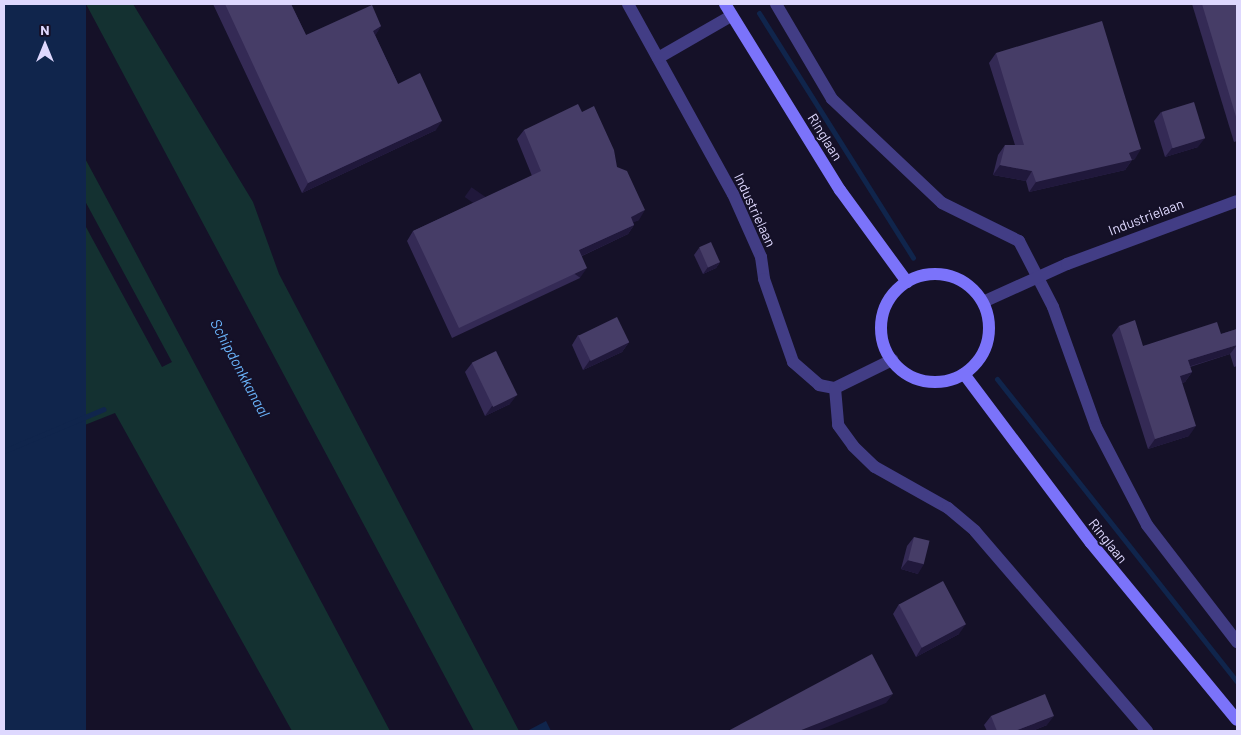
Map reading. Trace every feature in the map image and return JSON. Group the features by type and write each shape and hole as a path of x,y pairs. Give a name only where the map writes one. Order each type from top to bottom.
{"main road":[{"name":"Ringlaan","path":"725,4 840,190 907,282"},
{"path":"939,274 953,277 983,302 989,338 981,357 964,374 933,382 918,379 892,360 882,335 882,320 887,304 907,282 939,274"},
{"name":"Ringlaan","path":"964,374 1091,543 1237,720"}],"street":[{"name":"Industrielaan","path":"628,4 733,194 762,257 764,279 793,362 819,385 835,388"},
{"path":"776,4 832,99 942,203 1019,241 1039,276 1096,428 1147,525 1237,642"},
{"path":"658,58 731,16"},
{"name":"Industrielaan","path":"983,302 1039,276 1237,201"},
{"path":"892,360 835,388 838,424 853,446 874,467 948,508 976,530 1147,731"}],"green space":[{"path":"86,4 133,4 253,202 279,274 519,731 474,731"},
{"path":"4,8 390,731 292,731 115,413 4,457 4,76 162,367 172,362 4,51"}],"water":[{"path":"4,4 86,4 86,731 4,731"},
{"path":"546,721 551,731 529,730"}],"building":[{"path":"225,4 291,4 306,35 372,5 381,26 373,31 398,84 420,73 442,121 308,183"},
{"path":"1202,4 1237,4 1237,120"},
{"path":"1102,21 1141,149 1129,153 1132,160 1036,182 1032,171 1000,165 1005,145 1024,145 996,53"},
{"path":"1194,102 1205,138 1173,148 1161,112"},
{"path":"578,104 582,112 594,106 614,150 617,167 627,171 645,210 631,217 634,225 579,250 587,268 459,328 413,231 541,171 524,130"},
{"path":"711,242 720,262 708,267 699,247"},
{"path":"617,317 629,342 591,361 578,336"},
{"path":"1135,320 1143,346 1217,322 1221,334 1237,329 1237,345 1188,360 1192,372 1180,376 1196,426 1155,439 1119,326"},
{"path":"496,351 517,395 493,407 472,363"},
{"path":"914,537 930,541 924,564 908,560"},
{"path":"943,581 966,624 922,648 899,604"},
{"path":"872,654 893,694 799,731 728,731"},
{"path":"1045,694 1054,716 1015,731 997,731 991,716"}],"waterway":[{"path":"759,13 913,258"},
{"path":"997,379 1237,682"},
{"path":"4,451 104,409"}],"water label":[{"name":"Schipdonkkanaal","path":"240,368"}]}
